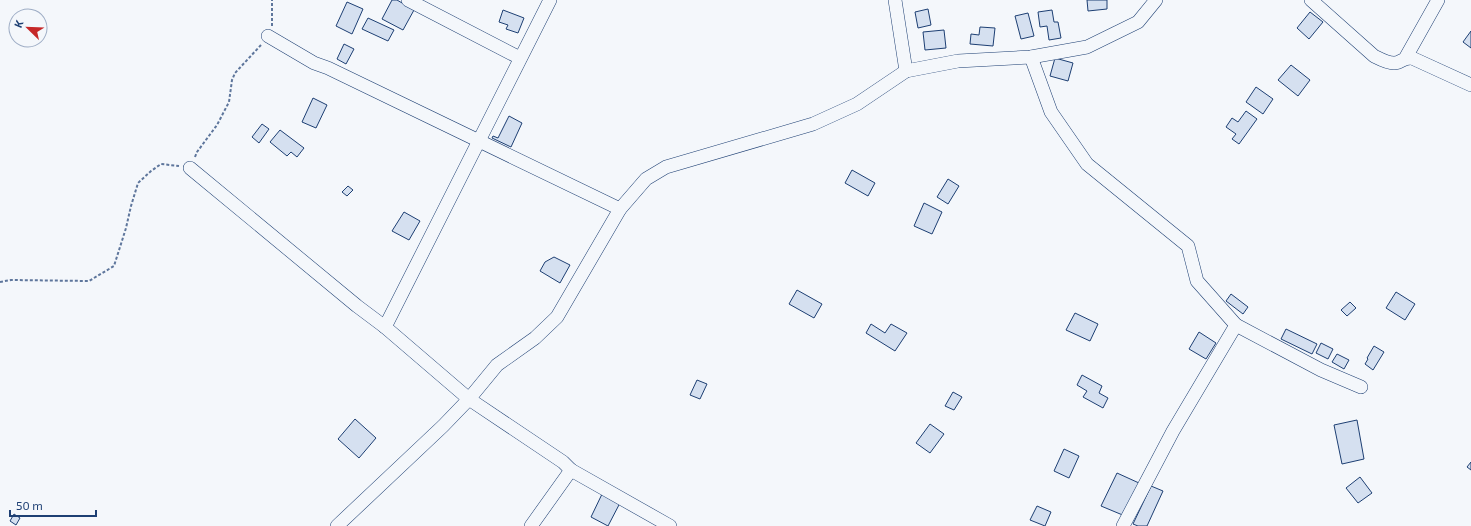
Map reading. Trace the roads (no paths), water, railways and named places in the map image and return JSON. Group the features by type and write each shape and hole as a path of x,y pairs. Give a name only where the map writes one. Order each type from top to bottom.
{"street":[{"path":"408,0 520,58"},
{"path":"385,326 550,0"},
{"path":"895,0 906,71"},
{"path":"342,524 443,426 469,399 497,365 534,338 557,317 620,209 646,179 666,167 813,124 857,104 906,71 958,61 1031,57 1087,46 1138,22 1156,0"},
{"path":"1311,0 1374,56 1386,62 1394,63 1406,57 1438,0"},
{"path":"268,36 314,63 328,68 620,209"},
{"path":"1031,57 1050,112 1087,164 1188,246 1197,281 1236,325 1321,370 1361,387"},
{"path":"1406,57 1412,58 1471,85"},
{"path":"190,168 357,306 385,326 469,399 563,462 571,470 670,526"},
{"path":"1122,526 1173,431 1236,325"},
{"path":"531,526 571,470"}]}
